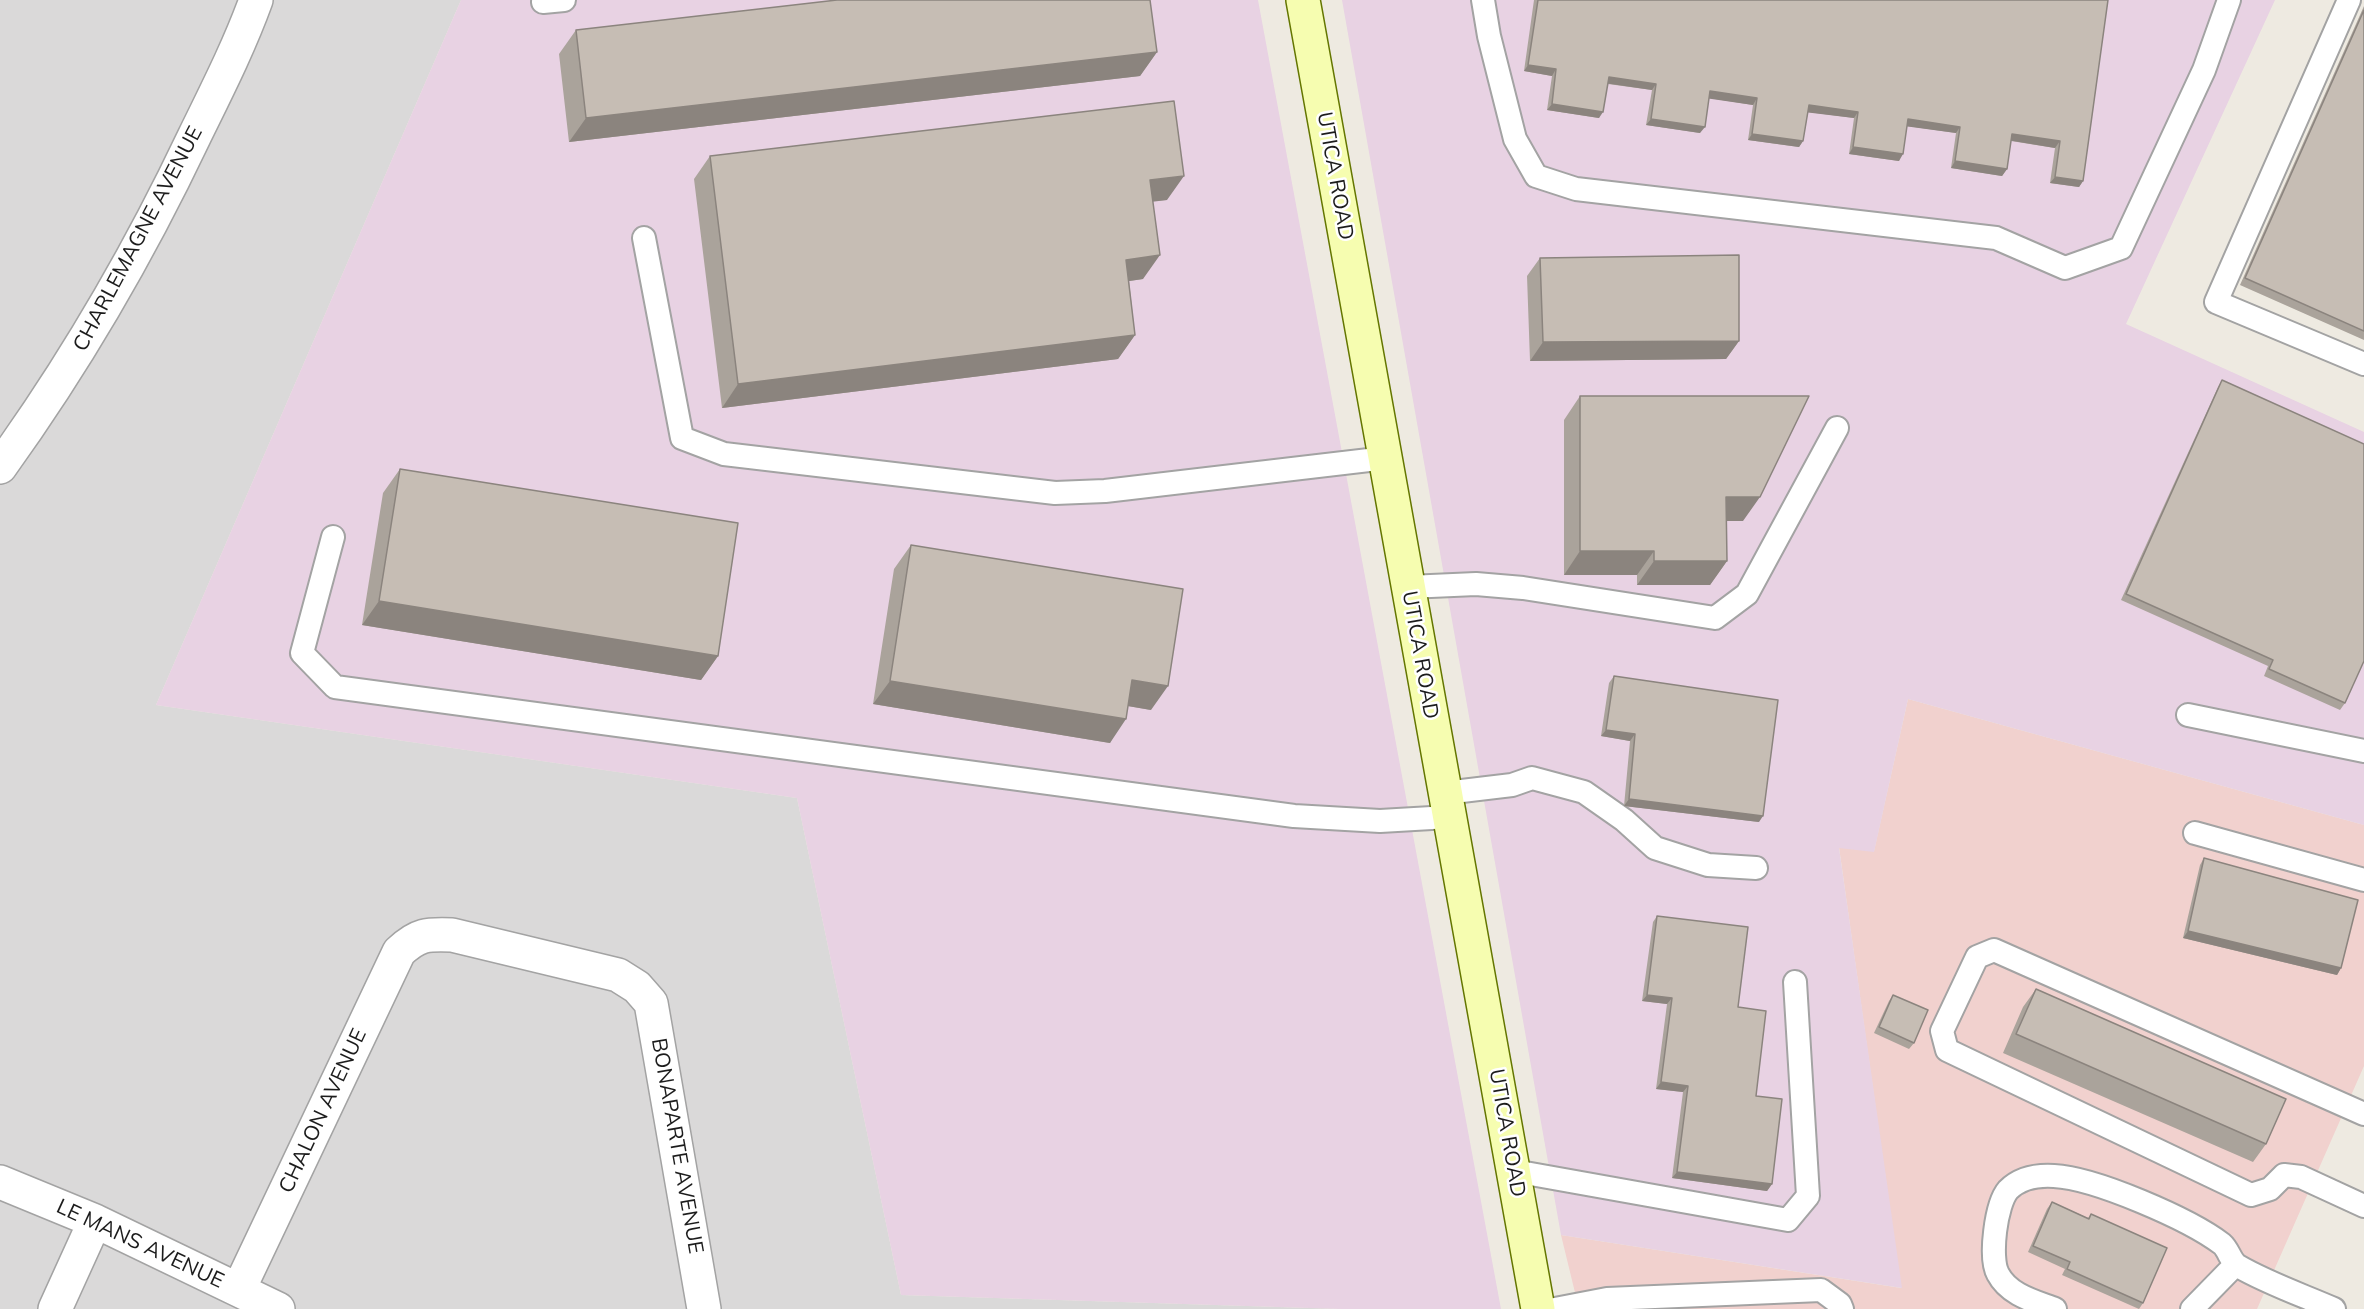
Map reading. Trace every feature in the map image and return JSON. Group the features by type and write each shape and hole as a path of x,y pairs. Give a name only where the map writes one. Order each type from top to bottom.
{"street":[{"name":"CHARLEMAGNE AVENUE","path":"0,467 52,395 121,282 237,48 256,0"},
{"name":"UTICA ROAD","path":"1303,0 1538,1309"},
{"name":"CHALON AVENUE","path":"239,1289 391,967 399,952 414,938 431,934 452,935 599,969 618,975 637,987"},
{"name":"BONAPARTE AVENUE","path":"637,987 651,1003 657,1026 704,1309"},
{"name":"LE MANS AVENUE","path":"0,1182 94,1221 278,1309"},
{"path":"55,1309 94,1221"}],"lane":[{"path":"1483,0 1489,36 1515,139 1536,176 1576,189 1996,238 2065,268 2121,248 2204,70 2229,0"},
{"path":"2349,0 2216,302 2364,364"},
{"path":"644,238 682,438 724,454 1055,493 1105,491 1386,458"},
{"path":"1408,587 1476,584 1523,588 1715,618 1746,594 1837,428"},
{"path":"333,537 302,653 335,687 1294,816 1380,821 1447,805 1532,778 1584,792 1624,819 1655,848 1708,865 1756,868"},
{"path":"2188,715 2364,751"},
{"path":"2195,833 2364,880"},
{"path":"2364,1114 1994,950 1977,957 1942,1031 1947,1050 2251,1195 2270,1189 2284,1175 2301,1177 2364,1206"},
{"path":"1514,1171 1788,1220 1808,1196 1795,981"},
{"path":"2055,1309 2015,1293 1997,1273 1993,1248 1998,1216 2007,1191 2028,1177 2055,1176 2111,1190 2162,1211 2225,1246 2235,1265 2334,1309"},
{"path":"2192,1309 2235,1265"},
{"path":"1555,1309 1607,1299 1821,1290 1840,1304 1842,1309"}],"shaded area":[{"path":"0,0 461,0 156,705 797,798 901,1295 1342,1309 0,1309"},
{"path":"461,0 1258,0 1501,1309 1342,1309 901,1295 797,798 156,705"},
{"path":"1342,0 2275,0 2126,324 2364,432 2364,825 1908,699 1874,852 1839,848 1902,1288 1561,1235"},
{"path":"1908,699 2364,825 2364,1066 2257,1309 1579,1309 1561,1235 1901,1288 1839,847 1874,851"}],"building":[{"path":"837,0 1150,0 1157,52 586,118 576,30"},
{"path":"1538,0 2108,0 2083,181 2055,177 2060,141 2012,134 2007,169 1955,161 1960,127 1908,119 1903,154 1853,147 1858,112 1809,105 1803,141 1752,134 1757,98 1710,91 1705,127 1651,119 1656,84 1609,77 1603,112 1552,104 1556,69 1528,65"},
{"path":"2364,10 2364,331 2245,278"},
{"path":"1174,101 1184,176 1150,180 1160,255 1126,260 1135,335 738,384 710,156"},
{"path":"1739,255 1739,341 1543,342 1540,258"},
{"path":"2222,380 2364,444 2364,661 2345,703 2269,669 2273,660 2126,594"},
{"path":"1580,396 1809,396 1760,497 1726,497 1727,561 1654,561 1654,551 1580,551"},
{"path":"400,469 738,523 718,656 379,601"},
{"path":"911,545 1183,589 1168,686 1132,680 1126,719 890,681"},
{"path":"1614,676 1778,700 1763,816 1629,799 1635,734 1606,730"},
{"path":"2204,858 2358,900 2341,968 2188,931"},
{"path":"1657,916 1748,927 1738,1007 1766,1011 1756,1096 1782,1099 1772,1184 1677,1172 1688,1086 1661,1082 1672,998 1647,995"},
{"path":"2036,989 2286,1099 2266,1144 2016,1034"},
{"path":"1893,995 1928,1010 1914,1043 1879,1027"},
{"path":"2052,1202 2089,1219 2091,1214 2167,1248 2143,1303 2067,1269 2070,1262 2033,1246"}]}
